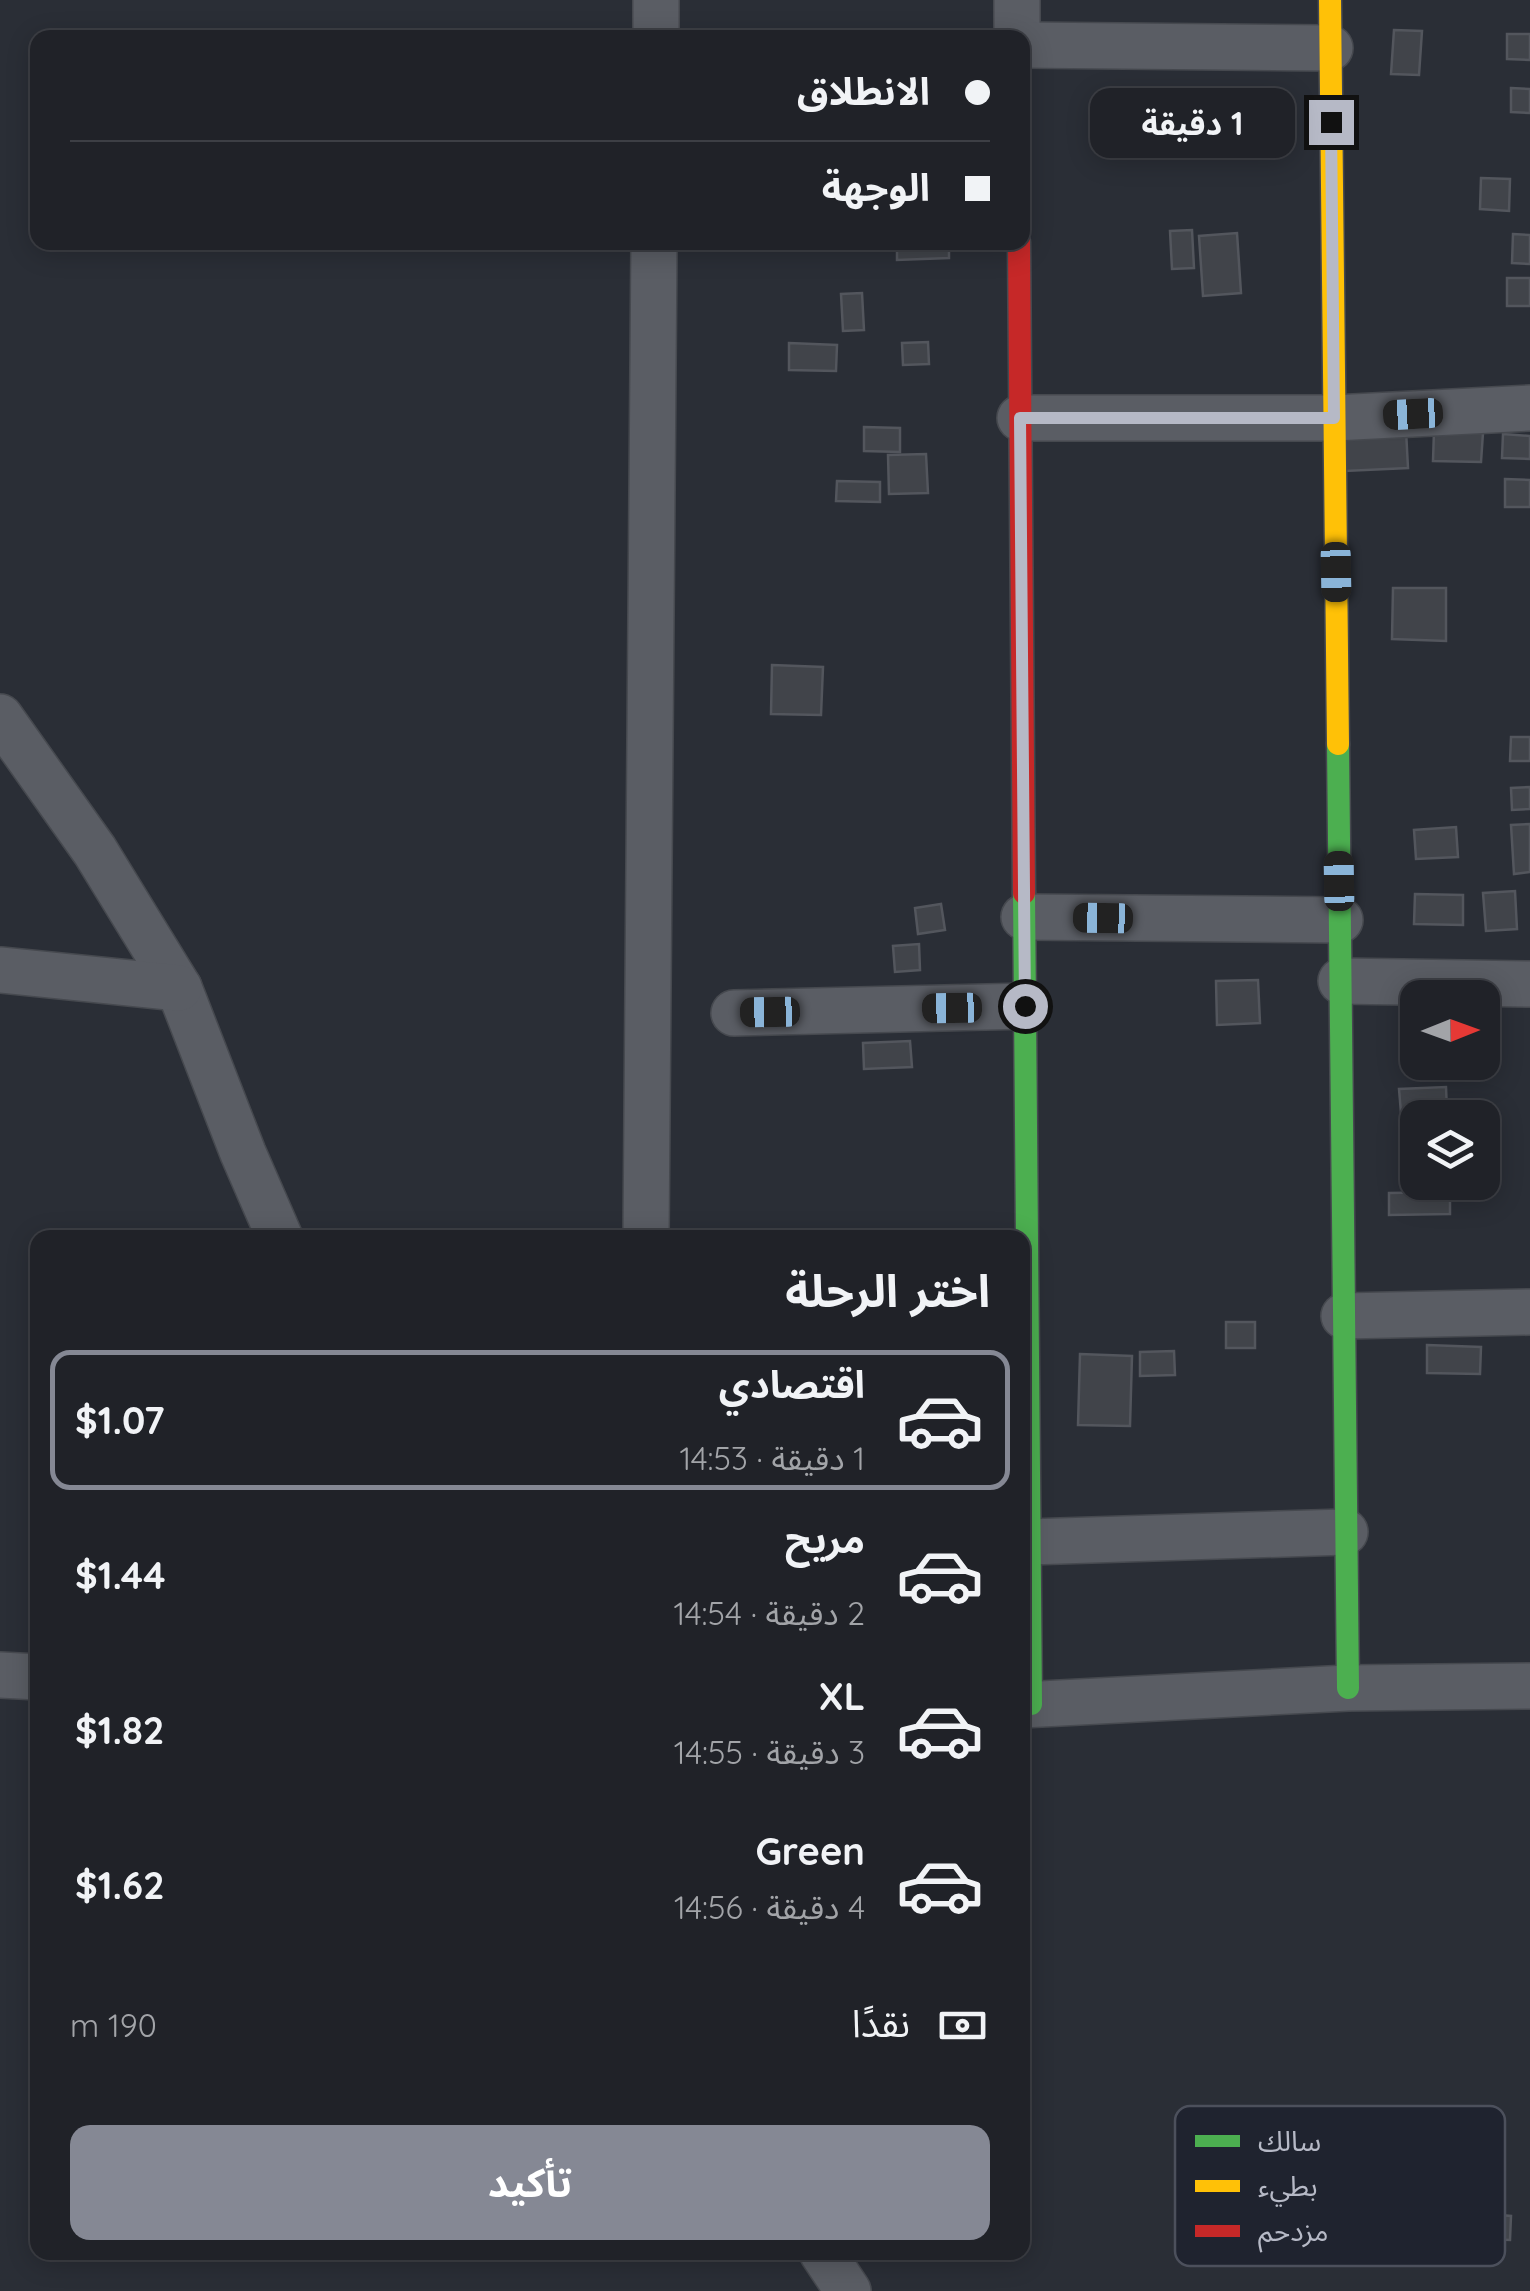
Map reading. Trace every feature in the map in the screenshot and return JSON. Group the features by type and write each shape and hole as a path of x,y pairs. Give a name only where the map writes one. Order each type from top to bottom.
{"street":[{"path":"656,0 656,30"},
{"path":"1017,0 1017,30"},
{"path":"1330,0 1348,1688"},
{"path":"1030,45 1330,48"},
{"path":"646,1230 654,250"},
{"path":"1019,250 1025,1230"},
{"path":"1020,418 1334,418 1530,408"},
{"path":"0,717 94,852 179,988 277,1230"},
{"path":"1024,916 1340,920"},
{"path":"0,970 179,988"},
{"path":"1341,981 1530,984"},
{"path":"734,1012 1025,1006"},
{"path":"1344,1316 1530,1312"},
{"path":"1030,1542 1345,1532"},
{"path":"0,1675 30,1676"},
{"path":"1030,1704 1348,1688 1530,1686"},
{"path":"827,2260 848,2291"}],"building":[{"path":"1394,30 1422,31 1419,75 1391,74"},
{"path":"1507,34 1530,34 1530,60 1507,59"},
{"path":"1511,88 1530,89 1530,113 1511,112"},
{"path":"1481,178 1510,179 1509,211 1480,209"},
{"path":"1192,230 1194,268 1172,269 1170,231"},
{"path":"1237,233 1241,293 1203,296 1199,236"},
{"path":"1513,234 1530,235 1530,264 1512,263"},
{"path":"897,250 949,250 949,258 897,260"},
{"path":"1507,278 1530,278 1530,306 1507,306"},
{"path":"862,293 864,330 843,331 841,294"},
{"path":"928,342 929,364 903,365 902,343"},
{"path":"789,343 837,345 836,371 789,370"},
{"path":"864,427 900,428 900,452 864,451"},
{"path":"1406,430 1408,468 1345,471 1343,434"},
{"path":"1434,431 1483,433 1481,462 1433,461"},
{"path":"1503,434 1530,436 1530,459 1502,458"},
{"path":"926,454 928,493 889,494 888,455"},
{"path":"1505,479 1530,480 1530,507 1505,507"},
{"path":"837,481 880,482 880,502 836,501"},
{"path":"1393,588 1446,588 1446,641 1392,639"},
{"path":"772,665 823,667 821,715 771,714"},
{"path":"1511,737 1530,737 1530,761 1510,761"},
{"path":"1530,787 1530,809 1512,810 1511,788"},
{"path":"1530,824 1530,872 1514,874 1511,825"},
{"path":"1456,827 1458,857 1416,859 1414,830"},
{"path":"1515,891 1517,929 1486,931 1483,893"},
{"path":"1415,894 1463,895 1463,925 1414,924"},
{"path":"941,904 945,930 918,934 915,908"},
{"path":"919,944 920,970 895,972 893,946"},
{"path":"1258,980 1260,1023 1217,1025 1216,981"},
{"path":"910,1041 912,1067 864,1069 863,1043"},
{"path":"1446,1087 1447,1100 1400,1101 1399,1089"},
{"path":"1389,1193 1400,1193 1400,1200 1450,1200 1450,1214 1389,1215"},
{"path":"1226,1322 1255,1322 1255,1348 1226,1348"},
{"path":"1427,1345 1481,1347 1480,1374 1427,1373"},
{"path":"1174,1351 1175,1375 1140,1376 1140,1352"},
{"path":"1080,1354 1132,1356 1130,1426 1078,1425"},
{"path":"1505,2216 1511,2216 1510,2240 1505,2240"}],"traffic: fast":[{"path":"1338,744 1348,1688"},
{"path":"1024,893 1027,1230"},
{"path":"1030,1588 1031,1704"}],"traffic: slow":[{"path":"1330,0 1338,744"}],"traffic: jam":[{"path":"1019,250 1024,893"}],"route":[{"path":"1025,1006 1020,418 1334,418 1331,122"}]}
